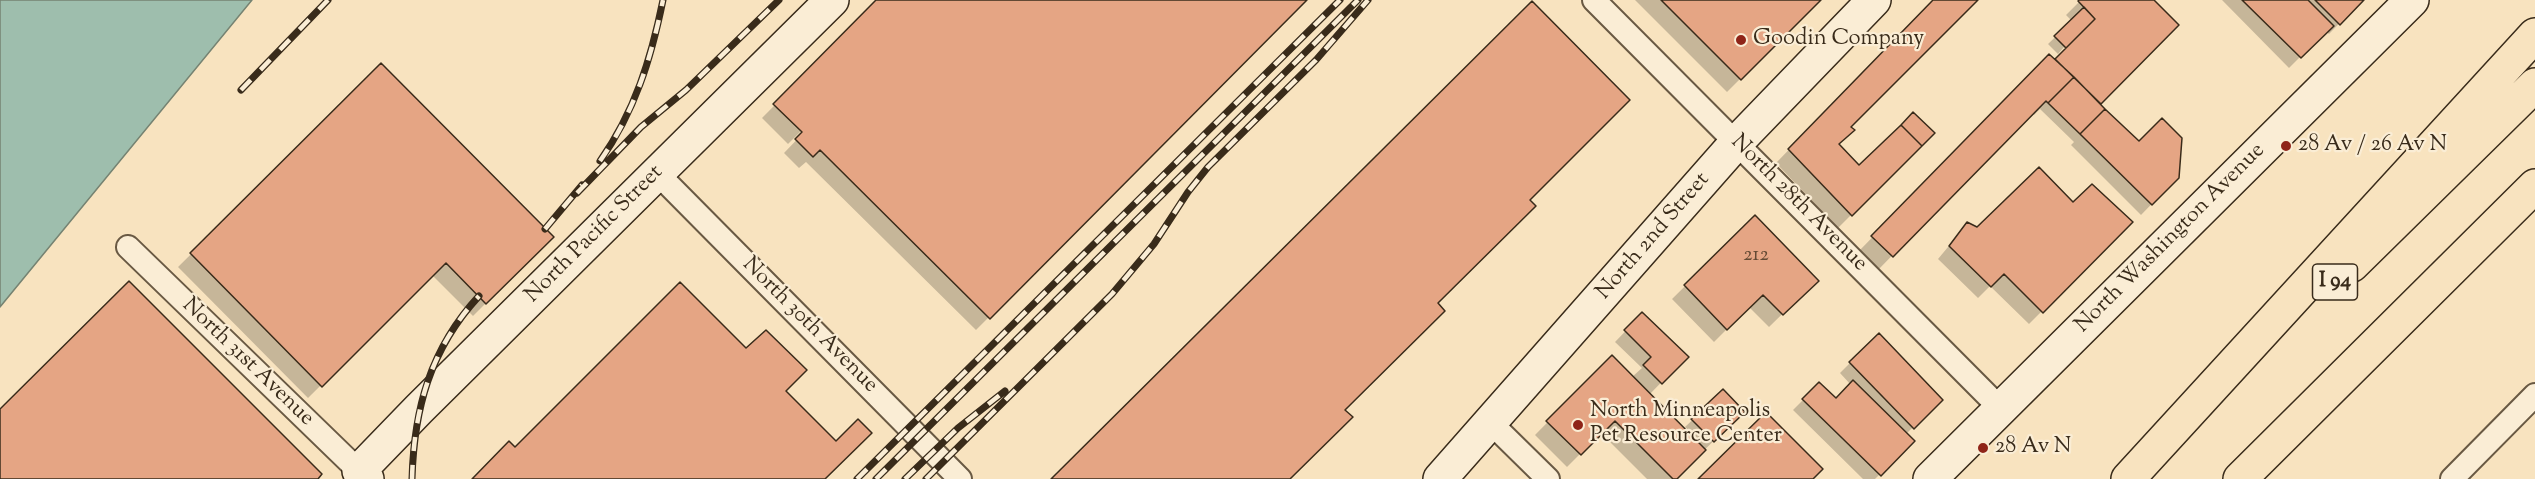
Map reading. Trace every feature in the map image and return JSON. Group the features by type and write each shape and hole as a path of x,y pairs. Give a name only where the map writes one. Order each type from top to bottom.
{"highway":[{"path":"2128,479 2535,35"},
{"name":"I 94","path":"2134,479 2535,85"},
{"path":"2240,479 2535,186"}],"street":[{"name":"North Pacific Street","path":"363,475 657,173 832,0"},
{"name":"North 28th Avenue","path":"1594,0 2001,409"},
{"name":"North 2nd Street","path":"1440,479 1736,143 1874,0"},
{"name":"North Washington Avenue","path":"1930,479 2412,0"},
{"name":"North 30th Avenue","path":"657,173 960,479"},
{"name":"North 31st Avenue","path":"128,247 363,475"},
{"path":"2452,479 2535,395"},
{"path":"1491,423 1548,479"}],"shaded area":[{"path":"0,0 252,0 0,307"}],"building":[{"path":"876,0 1307,0 990,319 820,150 813,157 795,139 802,132 773,104"},
{"name":"Goodin Company","path":"1661,0 1821,0 1741,80"},
{"path":"1933,0 1978,0 1851,127 1855,130 1839,144 1859,165 1901,125 1922,146 1852,216 1788,149"},
{"path":"2079,0 2154,0 2179,25 2101,104 2055,59 2095,19"},
{"path":"2242,0 2308,0 2334,26 2301,58"},
{"path":"2315,0 2364,0 2340,25"},
{"path":"1532,1 1630,100 1530,200 1536,206 1438,303 1445,311 1345,410 1353,417 1290,479 1051,479"},
{"path":"2084,7 2095,19 2066,48 2054,36"},
{"path":"2049,54 2074,77 2048,103 2046,101 1893,257 1871,236"},
{"path":"381,63 554,237 486,304 446,263 322,387 190,253"},
{"path":"2074,77 2105,109 2080,134 2048,103"},
{"path":"2105,109 2139,141 2162,118 2182,138 2179,178 2152,205 2080,134"},
{"path":"1913,112 1935,133 1922,146 1901,125"},
{"path":"2039,167 2073,202 2092,184 2133,222 2043,313 2004,274 1991,287 1949,246 1967,222 1977,227"},
{"path":"1755,215 1819,281 1783,315 1763,295 1727,330 1684,285"},
{"path":"129,281 322,474 318,479 0,479 0,409"},
{"path":"680,282 746,348 766,330 807,370 786,391 836,441 858,419 872,433 825,479 472,479 509,441 515,447"},
{"path":"1642,312 1689,357 1662,384 1643,365 1651,357 1624,330"},
{"path":"1879,333 1943,400 1914,429 1849,362"},
{"path":"1612,355 1706,450 1677,479 1673,479 1615,421 1581,455 1546,421"},
{"path":"1853,380 1915,441 1881,476 1802,399 1819,382 1836,398"},
{"path":"1723,389 1745,412 1714,442 1691,419"},
{"path":"1766,412 1823,469 1813,479 1698,479"}],"railway":[{"path":"241,90 328,0"},
{"path":"600,161 623,123 640,84 663,0"},
{"path":"577,193 641,127 686,90 779,0"},
{"path":"857,479 1340,0"},
{"path":"876,479 1358,0"},
{"path":"926,479 1112,294 1154,244 1188,192 1208,167 1316,60 1368,0"},
{"path":"545,229 582,185"},
{"path":"412,479 416,428 428,381 448,337 479,296"},
{"path":"905,479 958,428 1005,391"}],"place":[{"name":"Goodin Company","path":"1741,40"},
{"name":"28 Av / 26 Av N","path":"2286,146"},
{"name":"North Minneapolis Pet Resource Center","path":"1578,425"},
{"name":"28 Av N","path":"1983,448"}]}
